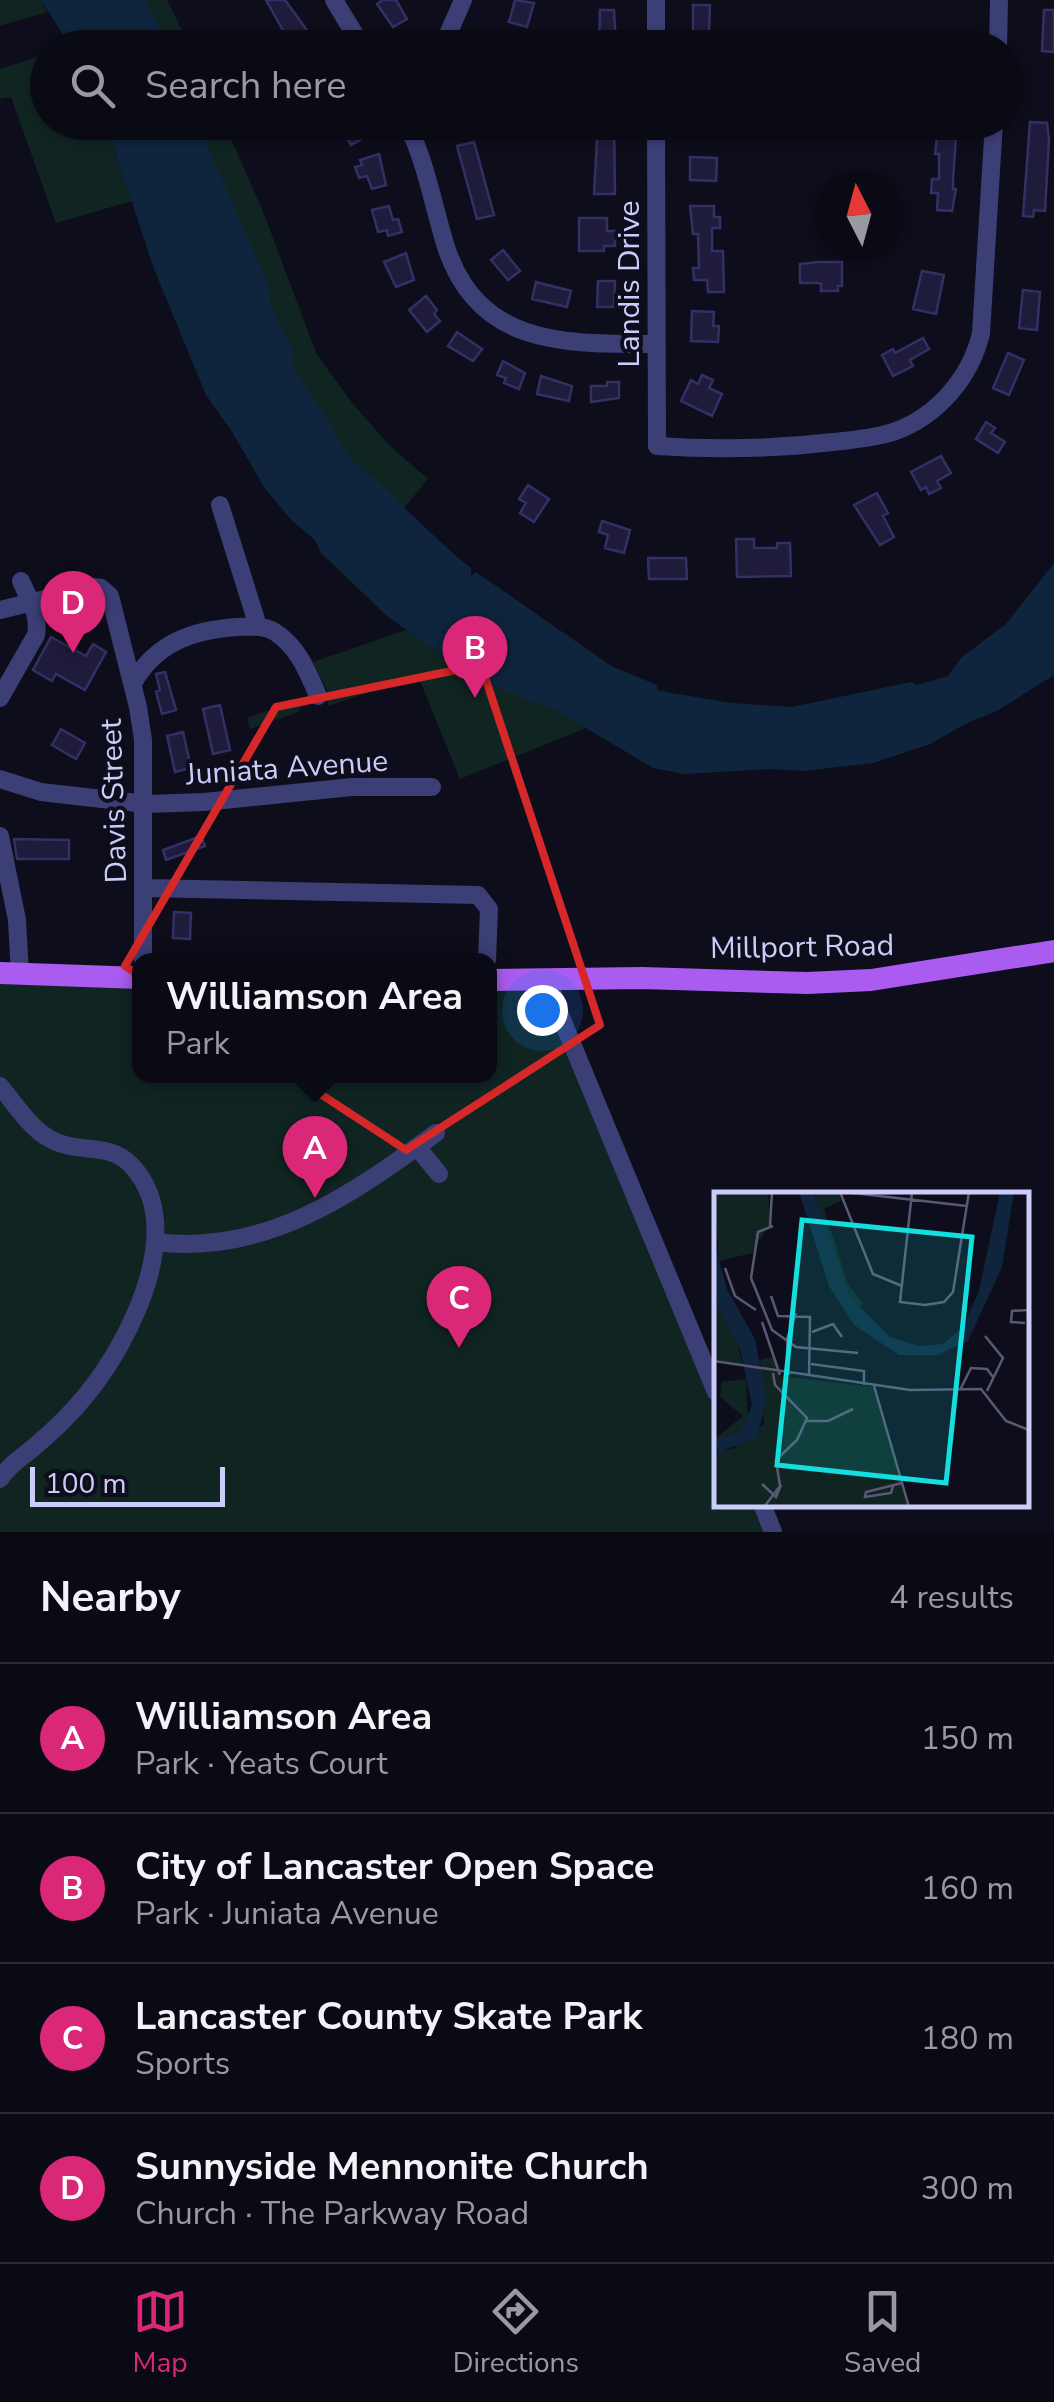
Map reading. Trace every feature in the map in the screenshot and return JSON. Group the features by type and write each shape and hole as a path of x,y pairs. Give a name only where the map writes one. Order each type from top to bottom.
{"main road":[{"name":"Millport Road","path":"497,980 630,978 771,983 871,980 1054,951"},
{"path":"10,974 132,978"}],"street":[{"path":"334,0 352,30"},
{"path":"450,30 463,0"},
{"path":"656,0 656,30"},
{"path":"999,30 1000,0"},
{"path":"416,140 448,250 463,281 481,304 514,328 554,342 656,344"},
{"name":"Landis Drive","path":"656,140 658,446 745,449 875,436 906,426 939,404 966,372 981,333 993,140"},
{"path":"220,505 258,626"},
{"path":"0,698 36,635 36,612 21,581"},
{"name":"Davis Street","path":"30,603 101,588 110,596 143,740 143,953"},
{"path":"0,610 30,603"},
{"path":"133,684 156,653 182,637 258,626 274,631 294,648 318,696"},
{"name":"Juniata Avenue","path":"0,780 41,792 146,804 352,787 432,788"},
{"path":"0,836 18,920 10,974"},
{"path":"145,888 478,895 489,909 488,953"},
{"path":"549,980 714,1387"},
{"path":"0,1086 34,1128 48,1138 64,1145 108,1151 130,1164 150,1192 156,1220 156,1242 143,1291 108,1364 87,1395 0,1479"},
{"path":"156,1242 220,1240 286,1226 332,1203 436,1133"},
{"path":"417,1146 439,1174"},
{"path":"763,1507 773,1532"}],"highlighted area":[{"path":"481,665 600,1025 406,1150 125,966 276,707"}],"green space":[{"path":"0,0 41,0 47,12 0,26"},
{"path":"110,0 167,0 182,30 124,30"},
{"path":"30,59 30,140 112,140 132,201 56,223 11,97 0,99 0,69"},
{"path":"177,140 232,140 317,355 391,447 428,479 391,524 355,490"},
{"path":"409,629 478,676 586,728 460,779 418,676 328,706 327,690 313,662"},
{"path":"302,699 299,712 250,729 247,718"},
{"path":"0,982 132,986 132,1083 497,1083 497,987 542,987 714,1404 714,1507 757,1507 767,1532 0,1532"}],"water":[{"path":"41,0 145,0 161,30 60,30"},
{"path":"112,140 205,140 266,279 273,312 290,344 295,369 344,450 471,568 471,576 476,572 613,667 657,685 657,690 732,703 792,707 948,676 962,657 1006,624 1054,563 1054,675 997,711 930,744 873,763 804,771 684,774 653,768 559,712 505,691 457,664 388,617 321,553 315,540 292,521 264,487 206,395 154,269"}],"building":[{"path":"266,0 285,0 307,30 283,30"},
{"path":"396,0 407,19 393,27 377,4"},
{"path":"515,0 534,3 527,27 509,22"},
{"path":"693,5 710,5 709,30 693,30"},
{"path":"600,10 614,10 615,30 599,30"},
{"path":"1044,10 1054,10 1054,52 1042,51"},
{"path":"1030,122 1047,123 1049,140 1045,211 1034,210 1033,217 1023,216"},
{"path":"597,140 614,140 615,194 594,194"},
{"path":"937,140 956,140 952,211 937,210 938,193 931,193 932,179 939,179 939,154 935,154"},
{"path":"474,142 494,215 477,219 457,146"},
{"path":"379,154 386,185 372,189 367,176 359,178 355,167 362,165 360,160"},
{"path":"690,157 717,158 716,181 690,180"},
{"path":"389,206 402,232 388,236 387,230 378,232 372,210"},
{"path":"690,206 714,206 714,217 720,217 720,228 712,228 712,251 723,251 724,292 708,292 707,280 694,280 693,268 699,268 698,234 693,234"},
{"path":"579,218 607,218 607,231 615,231 615,246 604,246 604,251 579,251"},
{"path":"503,250 520,271 508,280 491,260"},
{"path":"406,253 414,280 396,287 384,262"},
{"path":"842,262 842,286 838,286 838,291 821,291 818,283 800,283 800,264"},
{"path":"922,271 944,275 936,314 913,309"},
{"path":"598,281 615,281 614,307 597,307"},
{"path":"536,282 571,291 567,307 532,299"},
{"path":"1023,290 1040,292 1037,330 1019,328"},
{"path":"426,296 440,321 427,332 409,310"},
{"path":"692,311 714,312 713,326 719,326 718,342 691,341"},
{"path":"457,332 482,349 473,361 448,346"},
{"path":"923,338 929,349 910,360 913,366 893,376 882,355 893,349 895,353"},
{"path":"1008,353 1024,360 1009,395 993,388"},
{"path":"503,361 525,373 519,389 497,375"},
{"path":"702,375 713,380 709,388 722,394 712,416 681,401 691,380 698,384"},
{"path":"541,376 572,386 569,401 537,394"},
{"path":"607,382 619,382 619,398 591,402 591,386 607,386"},
{"path":"986,422 995,428 991,433 1005,442 998,453 976,439"},
{"path":"941,456 951,473 937,481 941,488 929,494 926,487 921,490 911,472"},
{"path":"528,485 549,499 534,522 520,513 526,503 519,499"},
{"path":"877,493 888,513 883,516 894,537 880,545 854,505"},
{"path":"602,521 630,530 624,553 605,548 608,535 599,532"},
{"path":"736,539 754,539 754,548 777,548 777,543 790,543 791,576 737,577"},
{"path":"648,558 686,558 687,579 649,579"},
{"path":"51,637 86,656 93,644 106,652 85,690 56,674 52,681 33,670"},
{"path":"165,672 176,710 162,714 156,674"},
{"path":"220,705 230,750 213,754 203,709"},
{"path":"61,729 85,743 76,759 52,745"},
{"path":"183,732 191,768 175,772 167,736"},
{"path":"201,836 205,846 166,860 163,850"},
{"path":"14,839 69,840 69,859 17,859"},
{"path":"174,912 191,913 190,939 173,938"}],"place":[{"name":"Sunnyside Mennonite Church","path":"73,653"},
{"name":"City of Lancaster Open Space","path":"475,698"},
{"name":"Williamson Area","path":"315,1198"},
{"name":"Lancaster County Skate Park","path":"459,1348"}]}
